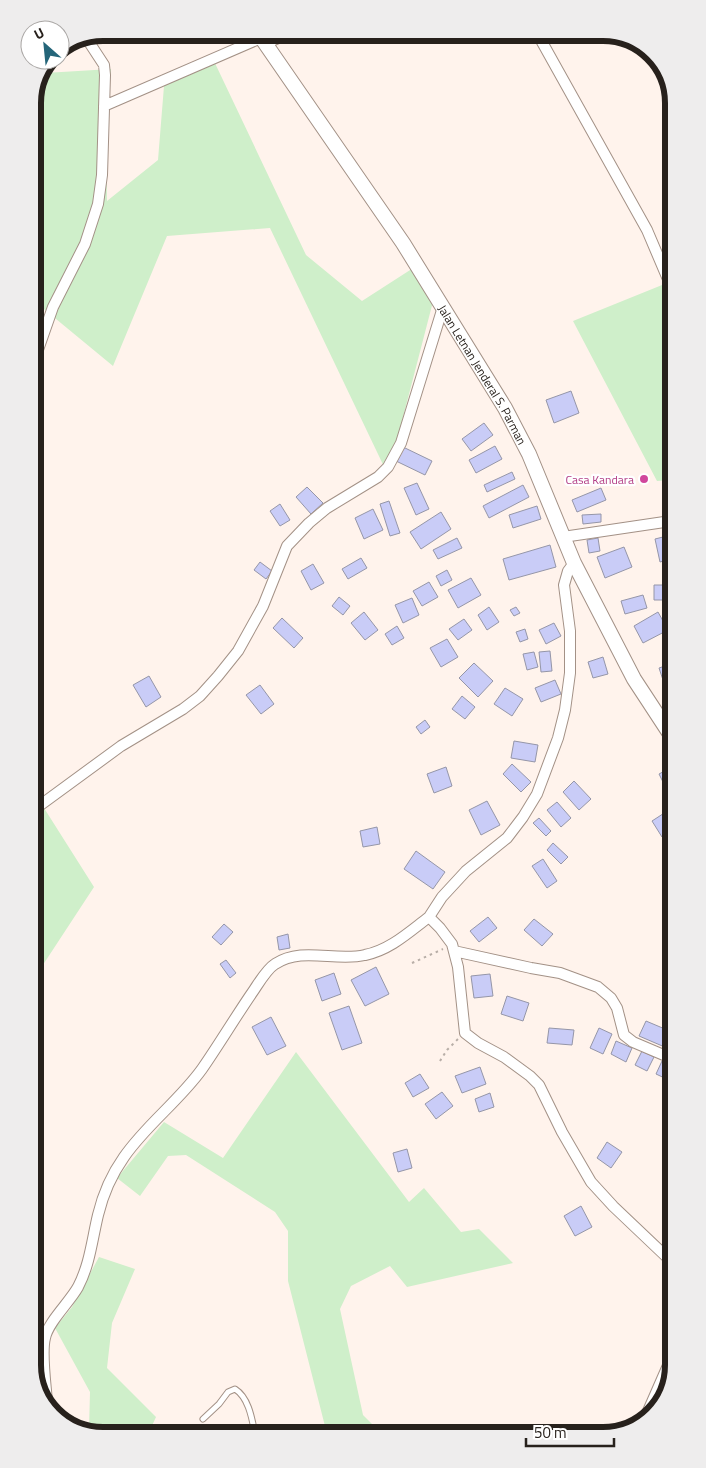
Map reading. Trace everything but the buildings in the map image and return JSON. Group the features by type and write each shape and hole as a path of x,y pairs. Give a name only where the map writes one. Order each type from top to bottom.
{"street":[{"path":"104,106 254,41"},
{"name":"Jalan Letnan Jenderal S. Parman","path":"263,41 403,243 505,408 529,454 574,562 634,679 665,726"},
{"path":"541,41 647,230 665,272"},
{"path":"41,342 53,308 86,244 95,216 102,175 104,65 89,43"},
{"path":"41,804 121,746 183,709 200,696 238,650 263,606 287,546 309,523 327,508 378,477 388,467 404,435 443,307"},
{"path":"564,537 665,522"},
{"path":"46,1388 45,1337 51,1324 64,1309 78,1287 86,1269 90,1258 98,1214 113,1174 134,1145 182,1094 202,1069 259,983 274,964 285,959 306,955 344,958 364,956 384,949 429,917 442,897 466,871 507,838 538,794 558,738 565,710 570,673 570,631 564,584 568,571 574,562"},
{"path":"429,917 440,928 453,948 458,967 466,1033 478,1044 504,1057 539,1084 562,1132 591,1182 613,1206 665,1255"},
{"path":"453,948 531,968 560,973 598,987 611,998 617,1008 624,1035 633,1042 665,1056"},
{"path":"653,1400 663,1377"}],"lane":[{"path":"202,1419 219,1404 228,1392 235,1389 241,1392 253,1427"}],"path":[{"path":"412,962 453,948"},
{"path":"440,1061 447,1050 466,1033"}],"green space":[{"path":"213,59 306,255 362,301 421,263 436,290 388,475 270,228 167,236 113,366 41,307 41,100 43,87 50,73 111,69 106,129 107,201 158,160 164,86"},
{"path":"665,284 665,480 657,481 573,321"},
{"path":"41,806 44,808 94,887 41,968"},
{"path":"296,1052 409,1202 424,1188 461,1232 479,1229 513,1263 407,1287 390,1266 351,1286 340,1309 363,1415 375,1427 325,1427 288,1281 288,1231 275,1212 186,1155 168,1156 140,1196 117,1178 164,1122 223,1158"},
{"path":"99,1257 135,1269 112,1323 107,1368 156,1417 151,1427 137,1425 136,1427 89,1425 90,1392 55,1328 72,1307"}],"place":[{"name":"Casa Kandara","path":"644,479"}]}
